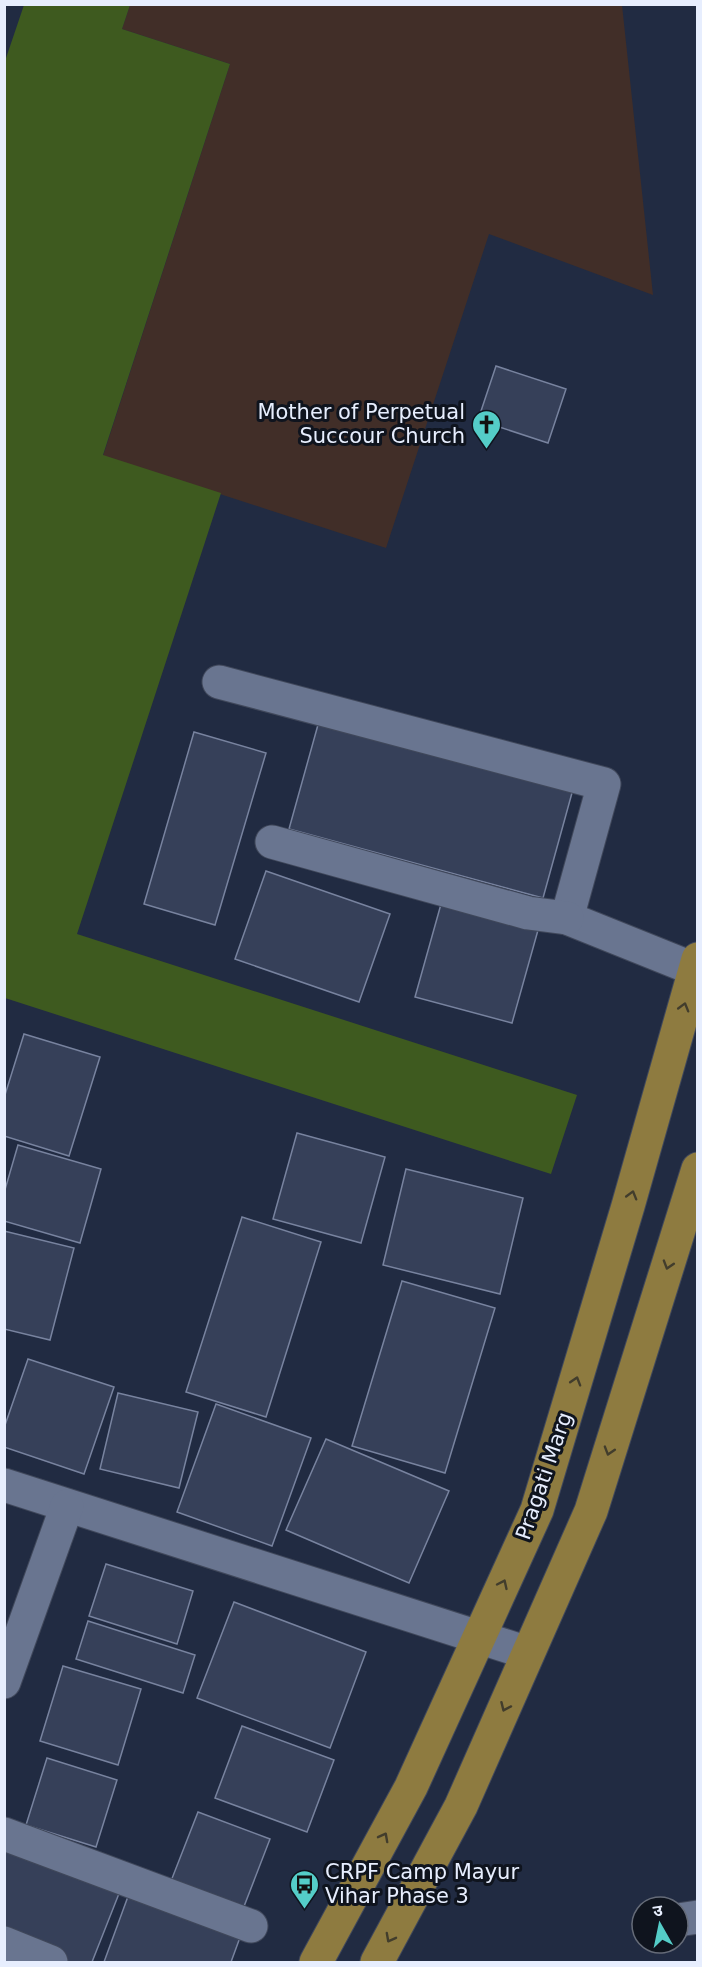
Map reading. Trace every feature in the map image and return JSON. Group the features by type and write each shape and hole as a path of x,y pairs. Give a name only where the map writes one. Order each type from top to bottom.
{"main road":[{"name":"Pragati Marg","path":"316,1962 411,1787 537,1510 628,1206 696,964"},
{"path":"376,1962 461,1806 591,1511 698,1169"}],"street":[{"path":"219,682 604,784 567,918"},
{"path":"272,842 528,913 567,918 696,964"},
{"path":"4,1485 528,1653"},
{"path":"4,1682 67,1506"},
{"path":"4,1834 251,1926"},
{"path":"4,1943 51,1962"}],"shaded area":[{"path":"130,5 622,5 653,295 489,234 386,548 103,456 230,64 122,29"}],"green space":[{"path":"24,5 130,5 122,29 230,64 103,455 221,493 77,934 577,1095 551,1174 5,998 4,64"}],"building":[{"path":"496,366 566,389 548,443 478,420"},
{"path":"321,714 575,782 543,898 289,829"},
{"path":"194,732 266,753 215,925 144,904"},
{"path":"266,871 390,914 359,1002 235,959"},
{"path":"443,897 540,923 512,1023 415,997"},
{"path":"24,1034 100,1057 69,1156 4,1136 4,1098"},
{"path":"297,1133 385,1157 361,1243 273,1219"},
{"path":"18,1145 101,1169 80,1243 4,1221 4,1193"},
{"path":"406,1169 523,1198 500,1294 383,1265"},
{"path":"242,1217 321,1242 266,1417 186,1392"},
{"path":"4,1231 74,1248 50,1340 4,1329"},
{"path":"402,1281 495,1308 445,1473 352,1446"},
{"path":"28,1359 114,1387 84,1474 4,1447 4,1428"},
{"path":"118,1393 198,1412 179,1488 100,1469"},
{"path":"216,1404 311,1438 272,1546 177,1512"},
{"path":"326,1439 449,1491 409,1583 286,1530"},
{"path":"106,1564 193,1591 177,1644 89,1616"},
{"path":"234,1602 366,1652 330,1748 197,1698"},
{"path":"88,1621 195,1655 183,1693 76,1659"},
{"path":"63,1666 141,1689 118,1765 40,1741"},
{"path":"242,1726 334,1760 307,1832 215,1798"},
{"path":"47,1758 117,1780 96,1847 26,1825"},
{"path":"198,1812 270,1839 243,1909 171,1881"},
{"path":"4,1841 122,1886 92,1962 69,1962 4,1938"},
{"path":"130,1891 242,1932 231,1962 104,1962"}],"place":[{"name":"Mother of Perpetual Succour Church","path":"486,450"},
{"name":"CRPF Camp Mayur Vihar Phase 3","path":"304,1910"}]}
